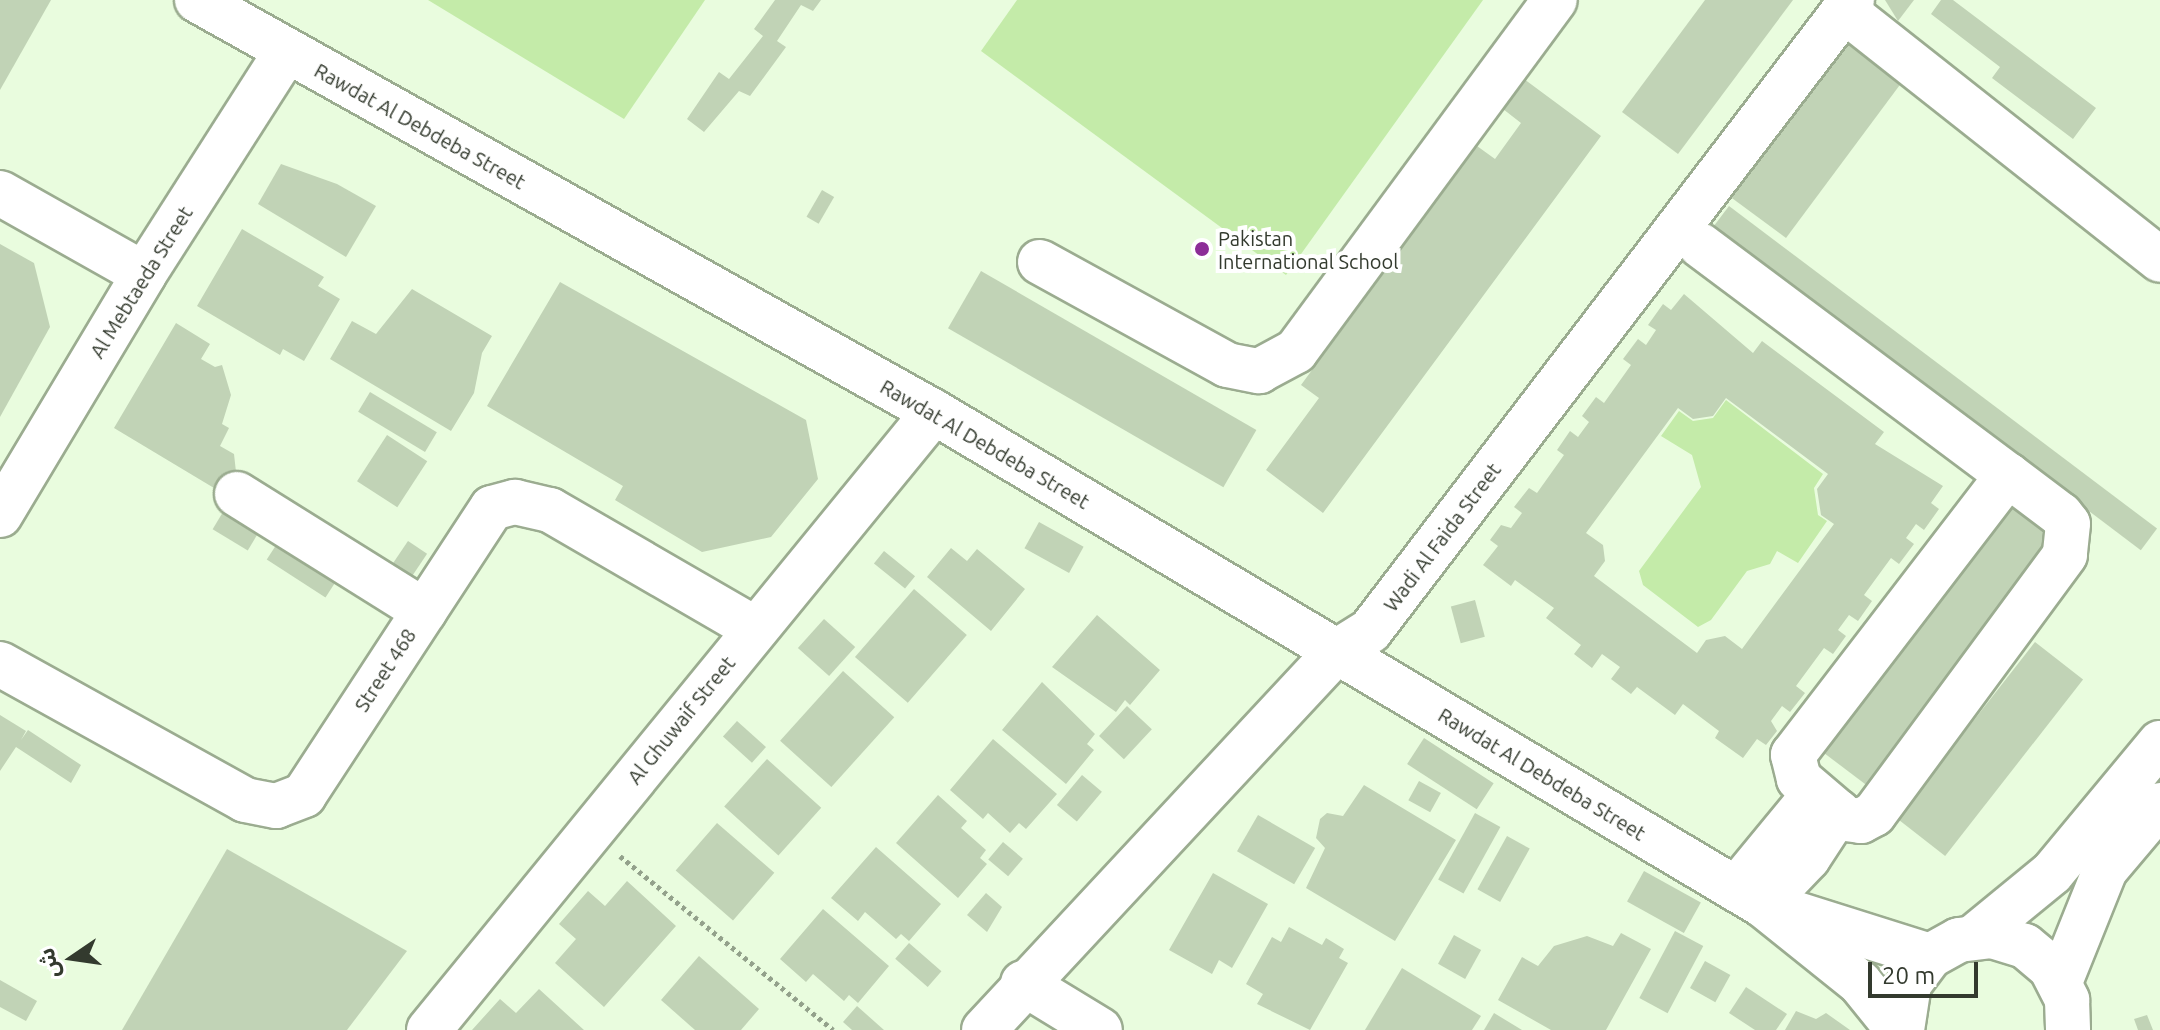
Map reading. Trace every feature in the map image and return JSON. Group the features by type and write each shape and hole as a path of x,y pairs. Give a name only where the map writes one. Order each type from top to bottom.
{"street":[{"name":"Rawdat Al Debdeba Street","path":"197,0 934,412 1749,897 1860,983 1900,1030"},
{"path":"1040,262 1227,365 1259,371 1296,351 1555,0"},
{"path":"1848,5 2160,260"},
{"name":"Wadi Al Faida Street","path":"984,1030 1023,983 1336,652 1370,631 1848,5"},
{"name":"Al Mebtaeda Street","path":"0,515 144,274 286,52"},
{"path":"0,193 144,274"},
{"path":"1700,245 2008,475 2061,515 2068,524 2070,546 1874,814 1853,821 1799,779 1793,755 2008,475"},
{"name":"Al Ghuwaif Street","path":"429,1030 934,412"},
{"path":"237,494 424,611"},
{"name":"Street 468","path":"0,664 245,800 276,806 304,795 492,508 515,502 550,510 755,629"},
{"path":"1900,1030 1909,984 1930,956 1975,936 2052,873 2160,743"},
{"path":"1749,897 1808,858 1826,802"},
{"path":"2068,1030 2060,982 2105,870 2160,805"},
{"name":"Rawdat Al Debdeba Street","path":"1749,897 1930,956"},
{"path":"1975,936 2025,946 2060,982"},
{"path":"1023,983 1100,1030"}],"path":[{"path":"590,832 833,1030"}],"green space":[{"path":"428,0 705,0 624,119"},
{"path":"1017,0 1483,0 1286,275 981,51"},
{"path":"1726,400 1823,474 1814,488 1818,515 1827,521 1798,563 1777,551 1770,564 1747,571 1711,620 1698,627 1643,585 1639,571 1701,487 1692,455 1661,436 1679,411 1693,421 1713,418"}],"building":[{"path":"0,0 51,0 0,90"},
{"path":"775,0 821,0 813,11 801,5 777,41 786,47 750,96 739,91 704,132 687,119 719,72 729,79 763,36 754,29"},
{"path":"1705,0 1793,0 1678,154 1622,112"},
{"path":"1885,0 1914,0 1898,21"},
{"path":"1941,0 1953,0 2096,108 2073,139 1992,78 2000,67 1931,14"},
{"path":"1859,44 1905,78 1786,238 1721,190 1829,45"},
{"path":"1524,79 1601,136 1323,513 1266,470 1319,398 1301,385 1477,146 1495,159 1521,123 1503,109"},
{"path":"281,164 337,184 376,206 346,257 258,204"},
{"path":"822,190 834,197 819,224 806,217"},
{"path":"1729,206 2157,529 2141,550 1713,228"},
{"path":"242,229 324,277 318,286 340,299 304,361 283,349 280,355 197,306"},
{"path":"0,244 34,263 50,327 0,417"},
{"path":"981,271 1256,430 1223,487 948,328"},
{"path":"560,282 806,420 818,479 771,537 702,552 615,500 623,486 487,406"},
{"path":"412,289 492,336 482,353 474,393 451,431 330,359 352,321 376,334"},
{"path":"1684,294 1753,353 1762,341 1884,432 1875,444 1943,486 1931,503 1939,509 1924,530 1916,524 1906,538 1914,544 1899,564 1891,558 1864,595 1872,601 1858,621 1849,615 1838,630 1846,636 1833,654 1824,648 1796,686 1805,693 1790,712 1782,706 1771,721 1777,731 1766,745 1757,739 1743,758 1715,738 1719,731 1683,704 1675,715 1637,687 1631,694 1611,679 1620,667 1602,654 1592,668 1574,654 1581,645 1546,618 1554,608 1515,580 1511,586 1483,565 1498,546 1490,540 1501,525 1511,528 1522,513 1514,507 1529,488 1537,493 1564,455 1557,450 1570,431 1578,437 1589,422 1582,416 1596,397 1604,403 1631,365 1623,359 1638,339 1646,345 1656,330 1648,325 1663,304 1671,310","holes":["1726,398 1828,474 1817,489 1821,515 1834,524 1742,649 1725,636 1706,640 1697,653 1594,576 1605,561 1603,545 1586,533 1678,408 1693,419 1713,416"]},
{"path":"176,323 210,344 201,359 215,367 222,365 231,395 222,424 229,428 220,446 234,454 236,472 214,488 114,428"},
{"path":"370,392 437,432 425,452 358,412"},
{"path":"387,435 427,461 397,507 357,481"},
{"path":"2013,496 2059,531 1867,786 1821,751"},
{"path":"226,507 261,528 248,550 213,529"},
{"path":"1039,522 1084,547 1069,573 1024,548"},
{"path":"282,536 341,574 325,598 267,559"},
{"path":"408,541 427,554 407,583 388,570"},
{"path":"951,548 967,561 977,549 1025,589 991,631 927,577"},
{"path":"884,551 915,576 905,589 874,563"},
{"path":"914,589 967,635 908,703 855,657"},
{"path":"1475,600 1485,637 1461,643 1451,606"},
{"path":"1097,615 1160,670 1130,705 1125,700 1116,712 1052,667"},
{"path":"824,619 855,647 829,676 798,648"},
{"path":"2035,642 2083,680 1945,856 1897,819"},
{"path":"843,671 894,717 831,787 780,741"},
{"path":"1042,682 1095,734 1087,744 1094,750 1066,784 1002,730"},
{"path":"1127,706 1152,729 1124,759 1099,736"},
{"path":"0,715 26,731 21,740 28,730 81,765 71,783 16,747 0,771"},
{"path":"737,721 766,747 752,763 723,737"},
{"path":"1424,738 1494,783 1477,809 1407,764"},
{"path":"993,739 1057,794 1026,829 1019,823 1010,833 988,813 983,819 950,790"},
{"path":"767,759 821,808 778,855 724,807"},
{"path":"1082,775 1102,792 1077,822 1057,805"},
{"path":"1419,781 1441,793 1430,812 1408,800"},
{"path":"1364,785 1456,840 1395,941 1306,888 1325,848 1316,838 1320,819 1327,813 1343,816"},
{"path":"938,795 967,821 961,828 986,850 980,858 987,864 958,898 896,843"},
{"path":"1475,813 1500,827 1464,894 1438,879"},
{"path":"1258,815 1315,848 1294,884 1237,851"},
{"path":"717,823 774,873 733,920 676,871"},
{"path":"1507,836 1530,849 1500,902 1477,889"},
{"path":"1003,842 1023,859 1008,876 988,860"},
{"path":"876,847 941,904 909,941 901,934 896,939 865,912 858,921 831,898"},
{"path":"227,849 407,951 347,1030 122,1030"},
{"path":"1644,871 1701,903 1684,933 1627,902"},
{"path":"1213,873 1268,904 1232,968 1219,960 1212,974 1169,950"},
{"path":"627,881 676,926 604,1007 555,963 576,939 559,924 588,891 605,906"},
{"path":"986,893 1002,907 987,932 967,915"},
{"path":"823,909 889,966 858,1003 849,995 844,1001 813,974 806,982 780,959"},
{"path":"1289,927 1322,945 1326,938 1344,949 1339,958 1348,963 1310,1030 1257,1004 1263,994 1246,984 1272,937 1281,942"},
{"path":"1675,931 1703,946 1668,1013 1639,998"},
{"path":"1621,933 1651,949 1606,1030 1551,1030 1498,1000 1522,957 1538,966 1554,946 1587,936 1613,946"},
{"path":"1454,935 1481,950 1465,979 1438,964"},
{"path":"909,943 941,971 928,987 895,959"},
{"path":"699,956 759,1009 741,1030 695,1030 661,1000"},
{"path":"1705,961 1730,975 1715,1002 1690,988"},
{"path":"1402,968 1481,1016 1472,1030 1365,1030"},
{"path":"0,980 37,1001 26,1021 0,1007"},
{"path":"1746,987 1787,1014 1776,1030 1755,1030 1729,1013"},
{"path":"539,989 584,1030 472,1030 500,999 516,1013"},
{"path":"857,1006 884,1030 852,1030 843,1022"},
{"path":"1796,1011 1816,1019 1826,1013 1850,1030 1785,1030"},
{"path":"1494,1013 1522,1030 1484,1030"},
{"path":"2147,1015 2153,1030 2138,1030 2134,1019"}],"place":[{"name":"Pakistan International School","path":"1202,249"}]}
